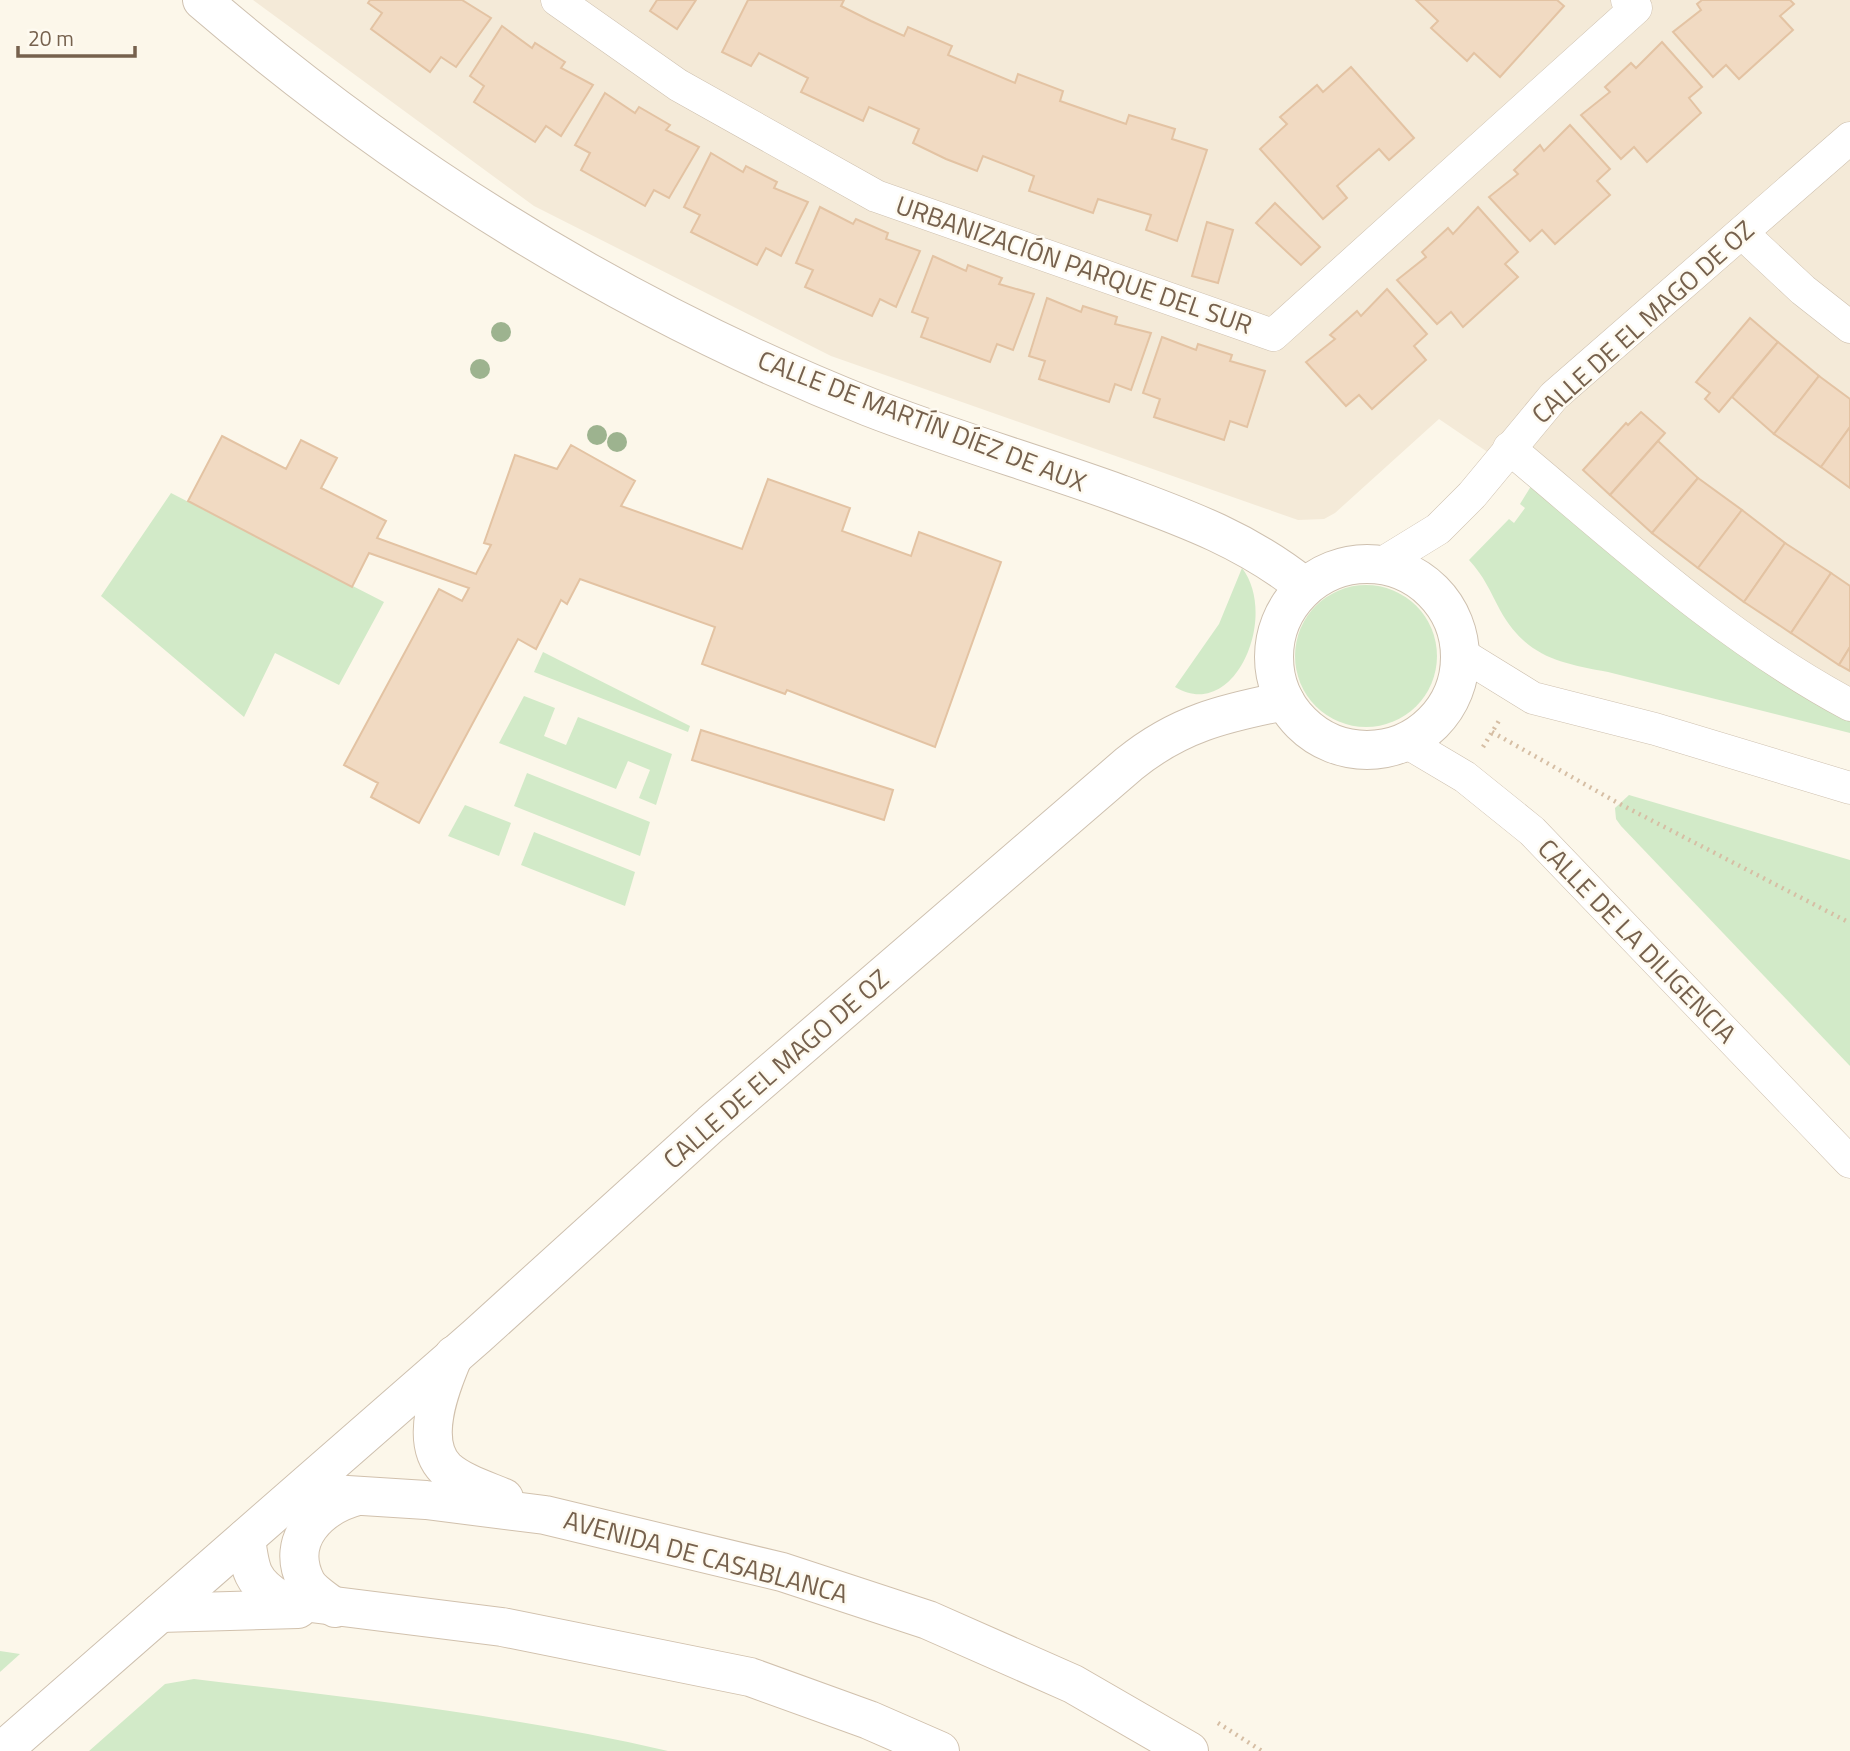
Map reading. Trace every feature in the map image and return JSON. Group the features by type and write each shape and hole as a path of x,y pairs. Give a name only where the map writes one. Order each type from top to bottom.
{"street":[{"name":"CALLE DE MARTÍN DÍEZ DE AUX","path":"202,0 279,66 399,153 533,241 618,290 732,348 870,407 1209,528 1258,551 1305,587"},
{"name":"URBANIZACIÓN PARQUE DEL SUR","path":"556,0 678,85 876,196 1273,335 1636,8 1627,0"},
{"name":"CALLE DE EL MAGO DE OZ","path":"1381,564 1438,529 1472,495 1553,396 1850,138"},
{"path":"1742,233 1803,290 1850,327"},
{"path":"1508,448 1663,580 1818,688 1850,705"},
{"path":"1381,564 1410,574 1437,596 1456,629 1460,653 1459,673 1450,699 1426,728 1406,742 1382,749 1356,750 1334,744 1313,732 1285,701 1275,674 1273,658 1276,633 1287,609 1305,587 1333,570 1381,564"},
{"path":"1460,653 1532,698 1655,729 1850,788"},
{"name":"CALLE DE EL MAGO DE OZ","path":"2,1751 454,1356 711,1124 1152,746 1205,719 1285,701"},
{"name":"CALLE DE LA DILIGENCIA","path":"1406,742 1465,776 1548,848 1850,1162"},
{"path":"454,1356 440,1387 433,1415 435,1444 444,1467 465,1481 545,1515"},
{"name":"AVENIDA DE CASABLANCA","path":"300,1492 426,1500 545,1515 782,1572 928,1620 1073,1684 1189,1751"},
{"path":"335,1608 307,1583 300,1560 303,1537 316,1517 335,1502 358,1496"},
{"path":"247,1538 254,1578 262,1588 279,1599 502,1627 750,1677 869,1720 940,1751"},
{"path":"160,1613 335,1608"}],"path":[{"path":"1465,776 1517,690"},
{"path":"1492,732 1618,803 1850,923"}],"shaded area":[{"path":"253,0 1850,0 1850,717 1533,483 1439,419 1335,513 1324,519 1298,520 831,356 534,206"}],"green space":[{"path":"1533,483 1850,717 1850,733 1560,661 1533,648 1510,626 1483,578 1469,560 1509,519 1514,523 1525,508 1520,504"},
{"path":"171,493 384,602 339,685 275,653 244,717 101,596"},
{"path":"1242,568 1252,588 1256,612 1253,636 1245,659 1232,678 1216,690 1197,694 1175,687 1219,624"},
{"path":"1366,585 1393,590 1416,606 1432,629 1437,656 1432,683 1416,706 1393,722 1366,727 1339,722 1316,706 1300,683 1295,656 1300,629 1316,606 1339,590"},
{"path":"543,652 690,726 688,732 534,672"},
{"path":"524,696 555,708 544,736 566,745 578,717 672,754 656,805 639,798 650,770 628,761 616,789 499,743"},
{"path":"527,773 650,822 640,856 514,806"},
{"path":"1629,795 1850,860 1850,1066 1621,826 1616,819 1615,808"},
{"path":"465,805 511,823 499,856 448,836"},
{"path":"534,832 635,872 625,906 521,865"},
{"path":"0,1651 20,1654 0,1672"},
{"path":"194,1679 491,1717 668,1751 89,1751 165,1684"}],"building":[{"path":"370,0 462,0 491,18 456,67 441,57 430,72 371,29 382,13 368,3"},
{"path":"657,0 696,0 677,29 650,11"},
{"path":"748,0 844,0 841,6 871,21 904,36 908,27 952,46 948,55 1015,83 1018,74 1063,91 1060,101 1126,124 1129,115 1175,129 1172,139 1207,150 1177,241 1146,230 1151,215 1098,199 1093,213 1029,191 1034,176 983,156 977,171 946,159 913,143 919,129 869,107 863,121 801,92 808,78 759,53 751,66 722,52"},
{"path":"1416,0 1557,0 1564,6 1500,77 1474,53 1467,61 1431,28 1438,21"},
{"path":"1702,0 1790,0 1794,4 1780,16 1793,30 1739,79 1726,65 1713,77 1673,32 1701,10 1697,4"},
{"path":"502,26 532,48 535,43 565,62 561,68 593,85 561,136 546,126 535,142 474,102 484,86 470,76"},
{"path":"1662,42 1702,87 1689,98 1701,113 1647,162 1634,147 1621,159 1581,115 1610,92 1605,87 1631,63 1636,68"},
{"path":"1351,67 1414,138 1389,160 1379,149 1337,186 1347,198 1323,219 1260,149 1287,124 1280,117 1317,85 1323,92"},
{"path":"605,93 635,113 639,107 670,125 666,130 699,147 669,198 654,190 645,206 581,170 590,153 575,145"},
{"path":"1570,125 1610,169 1597,181 1610,195 1555,244 1542,230 1530,241 1489,197 1518,174 1514,170 1540,145 1544,151"},
{"path":"711,153 743,172 746,166 777,182 774,188 808,202 781,256 766,248 757,265 691,232 700,215 684,207"},
{"path":"1275,203 1320,247 1301,265 1256,223"},
{"path":"820,207 853,224 856,219 888,233 886,239 920,251 896,307 880,299 872,316 805,287 813,270 796,263"},
{"path":"1478,207 1518,252 1505,264 1518,277 1463,327 1451,312 1437,324 1397,280 1426,257 1422,252 1448,228 1453,234"},
{"path":"1207,222 1233,230 1218,283 1192,276"},
{"path":"933,256 966,271 968,265 1002,278 999,284 1034,294 1013,350 997,344 990,362 921,337 928,318 912,312"},
{"path":"1387,289 1427,334 1414,346 1426,360 1372,409 1359,395 1346,406 1306,362 1335,339 1330,335 1357,311 1361,316"},
{"path":"1047,298 1081,312 1083,306 1117,317 1115,324 1151,333 1131,390 1115,384 1109,402 1039,379 1045,361 1029,356"},
{"path":"1750,318 1778,342 1719,412 1705,399 1710,393 1696,382"},
{"path":"1162,337 1196,350 1198,344 1232,355 1230,361 1265,371 1247,427 1230,421 1224,440 1154,417 1160,399 1143,393"},
{"path":"1778,342 1819,376 1774,434 1732,397"},
{"path":"1819,376 1850,399 1850,427 1821,467 1774,434"},
{"path":"1641,412 1665,433 1610,495 1583,470 1626,423 1628,425"},
{"path":"1850,427 1850,488 1821,467"},
{"path":"222,436 286,469 301,440 337,458 321,488 386,521 377,538 476,574 491,545 484,543 515,455 557,469 571,445 635,481 621,506 742,549 768,479 850,508 842,531 911,556 919,532 1001,562 935,747 787,690 785,694 702,664 715,627 580,579 567,604 561,600 536,649 518,639 419,823 371,797 378,783 344,765 439,589 462,601 469,588 369,553 352,587 188,501"},
{"path":"1658,441 1698,478 1652,533 1610,495"},
{"path":"1698,478 1742,510 1698,568 1652,533"},
{"path":"1742,510 1785,543 1744,602 1698,568"},
{"path":"1785,543 1831,573 1791,633 1744,602"},
{"path":"1831,573 1850,586 1850,647 1839,665 1791,633"},
{"path":"1850,647 1850,671 1839,665"},
{"path":"701,730 893,790 884,820 692,760"}]}
